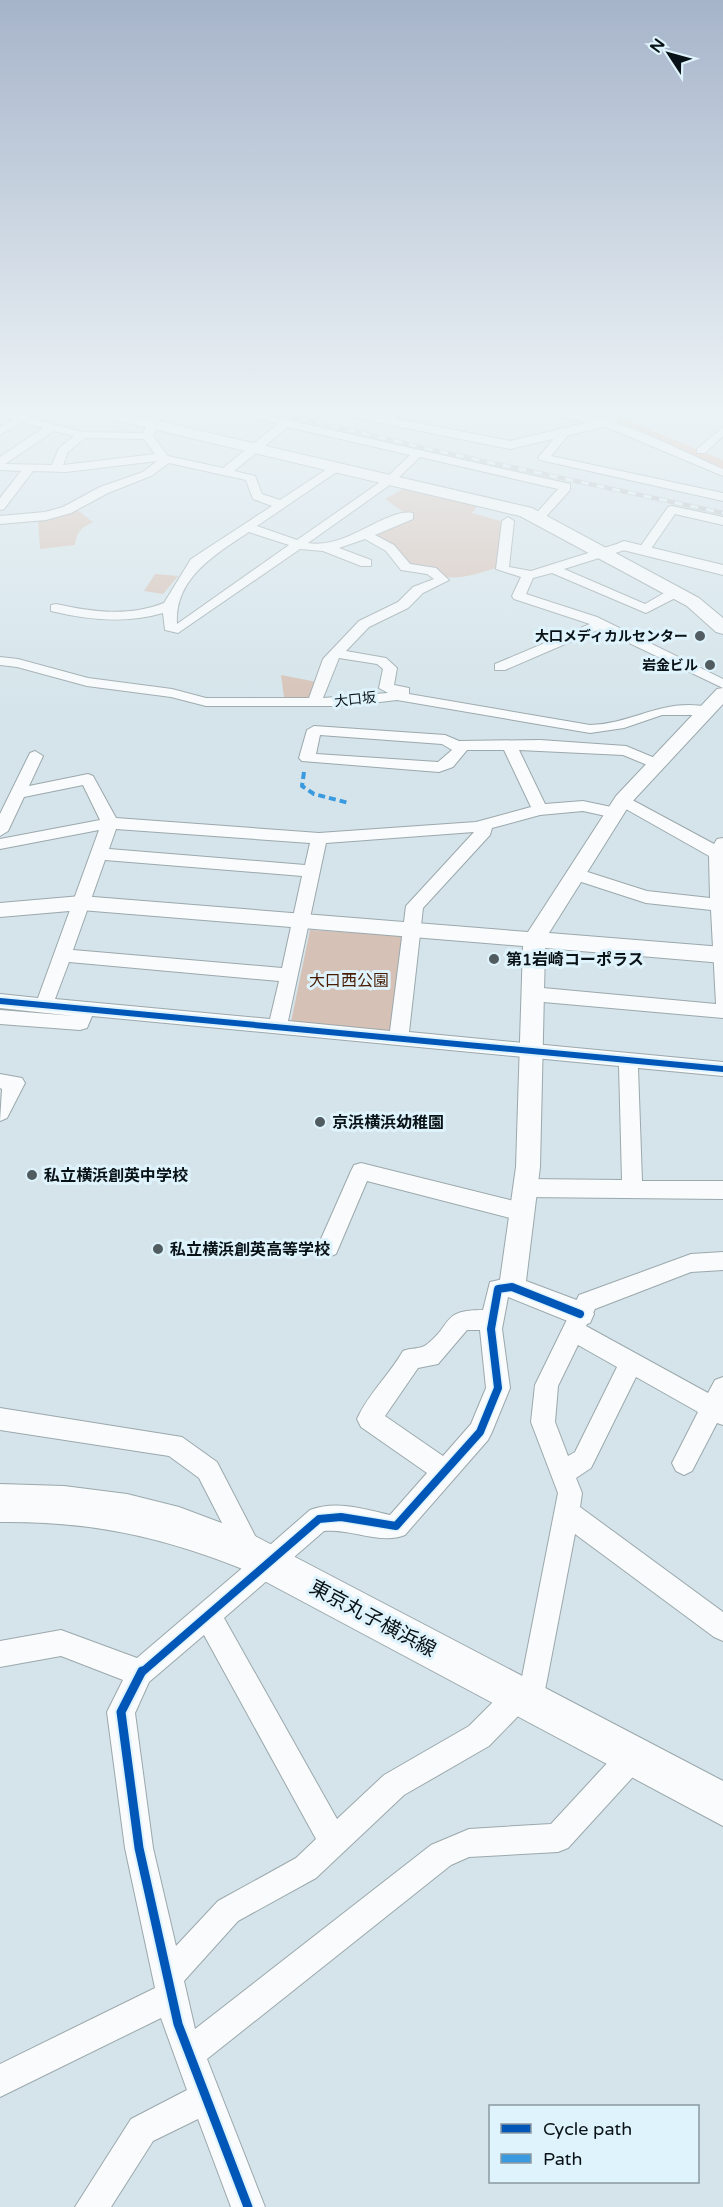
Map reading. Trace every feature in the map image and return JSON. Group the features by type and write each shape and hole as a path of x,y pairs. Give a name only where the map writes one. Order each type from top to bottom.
{"main road":[{"path":"530,514 693,602 723,628"},
{"name":"東京丸子横浜線","path":"0,1503 69,1505 144,1516 171,1523 260,1557 723,1804"}],"street":[{"path":"0,520 53,514"},
{"path":"268,514 196,562 169,606 170,627 178,629 341,514"},
{"path":"539,518 543,514"},
{"path":"644,550 669,514"},
{"path":"692,514 723,520"},
{"path":"248,527 310,548 339,546 390,520 409,516"},
{"path":"508,521 502,569 531,575"},
{"path":"315,701 334,653 364,624 403,604 418,590 443,580 431,571 406,567 390,548 364,534"},
{"path":"721,571 624,546 531,575 524,582 519,596 601,624 723,684"},
{"path":"324,547 366,563"},
{"path":"552,568 646,609 676,592"},
{"path":"56,608 77,613 118,616 152,612 169,606"},
{"path":"500,667 601,624"},
{"path":"334,653 381,661 390,668 386,688 466,702 464,707"},
{"name":"大口坂","path":"0,661 18,663 87,682 172,693 206,702 345,702 397,696 604,729 614,729 662,711 714,710"},
{"path":"512,1287 525,1188 534,939 619,807 657,764 714,710 723,693"},
{"path":"456,746 460,750 448,764 439,767 307,758 314,730 445,740 456,746 509,745 626,751 657,764"},
{"path":"509,745 540,810"},
{"path":"0,831 35,756"},
{"path":"18,794 88,779 110,823 44,1005"},
{"path":"0,844 110,823 319,838 484,825 540,810 583,806 619,807 721,850 718,905 723,1000"},
{"path":"399,1036 415,906 484,831 484,825"},
{"path":"278,1025 319,838"},
{"path":"99,854 312,871"},
{"path":"575,874 645,897 718,905"},
{"path":"0,910 81,903 721,955"},
{"path":"62,955 289,975"},
{"path":"532,994 723,1011"},
{"path":"0,1001 399,1036 723,1068"},
{"path":"0,1017 80,1023 87,1009"},
{"path":"628,1059 632,1189"},
{"path":"0,1081 15,1083 0,1113"},
{"path":"328,1248 361,1171 522,1212"},
{"path":"525,1188 723,1190"},
{"path":"0,2081 170,1986 228,1911 306,1868 333,1840 394,1785 478,1736 525,1698 570,1493 543,1422 547,1385 587,1302 691,1263 723,1261"},
{"path":"248,2207 178,2024 139,1848 121,1712 140,1673 208,1616 260,1557 319,1519 341,1517 390,1527 396,1526 480,1432 498,1388 491,1329 498,1288 512,1287 576,1322 631,1363 719,1403 684,1463"},
{"path":"445,1471 369,1419 400,1378 411,1358 430,1357 462,1320 493,1320"},
{"path":"562,1473 583,1460 631,1363"},
{"path":"0,1419 174,1445 208,1470 260,1557"},
{"path":"566,1512 723,1628"},
{"path":"208,1616 333,1840"},
{"path":"0,1654 61,1643 140,1673"},
{"path":"190,2053 441,1855 470,1843 558,1838 632,1756"},
{"path":"102,2200 142,2130 207,2097"}],"green space":[{"path":"57,514 83,514 93,522 80,530 75,545 40,549 38,519"},
{"path":"406,514 476,514 504,522 499,567 462,577 444,577 407,566 399,551 370,535 412,518"},
{"path":"155,574 178,576 163,594 144,591"},
{"path":"281,675 317,682 313,695 284,697"},
{"name":"大口西公園","path":"310,930 405,936 392,1032 291,1022"}],"marked path":[{"path":"304,772 302,786 314,794 349,803"}],"cycle path":[{"path":"0,1001 723,1069"},
{"path":"248,2207 178,2024 139,1848 121,1712 140,1673 319,1519 341,1517 390,1527 396,1526 480,1432 498,1388 491,1329 498,1289 512,1287 580,1314"}],"place":[{"name":"大口メディカルセンター","path":"700,636"},
{"name":"岩金ビル","path":"710,665"},
{"name":"第1岩崎コーポラス","path":"494,959"},
{"name":"京浜横浜幼稚園","path":"320,1122"},
{"name":"私立横浜創英中学校","path":"32,1175"},
{"name":"私立横浜創英高等学校","path":"158,1249"}]}
